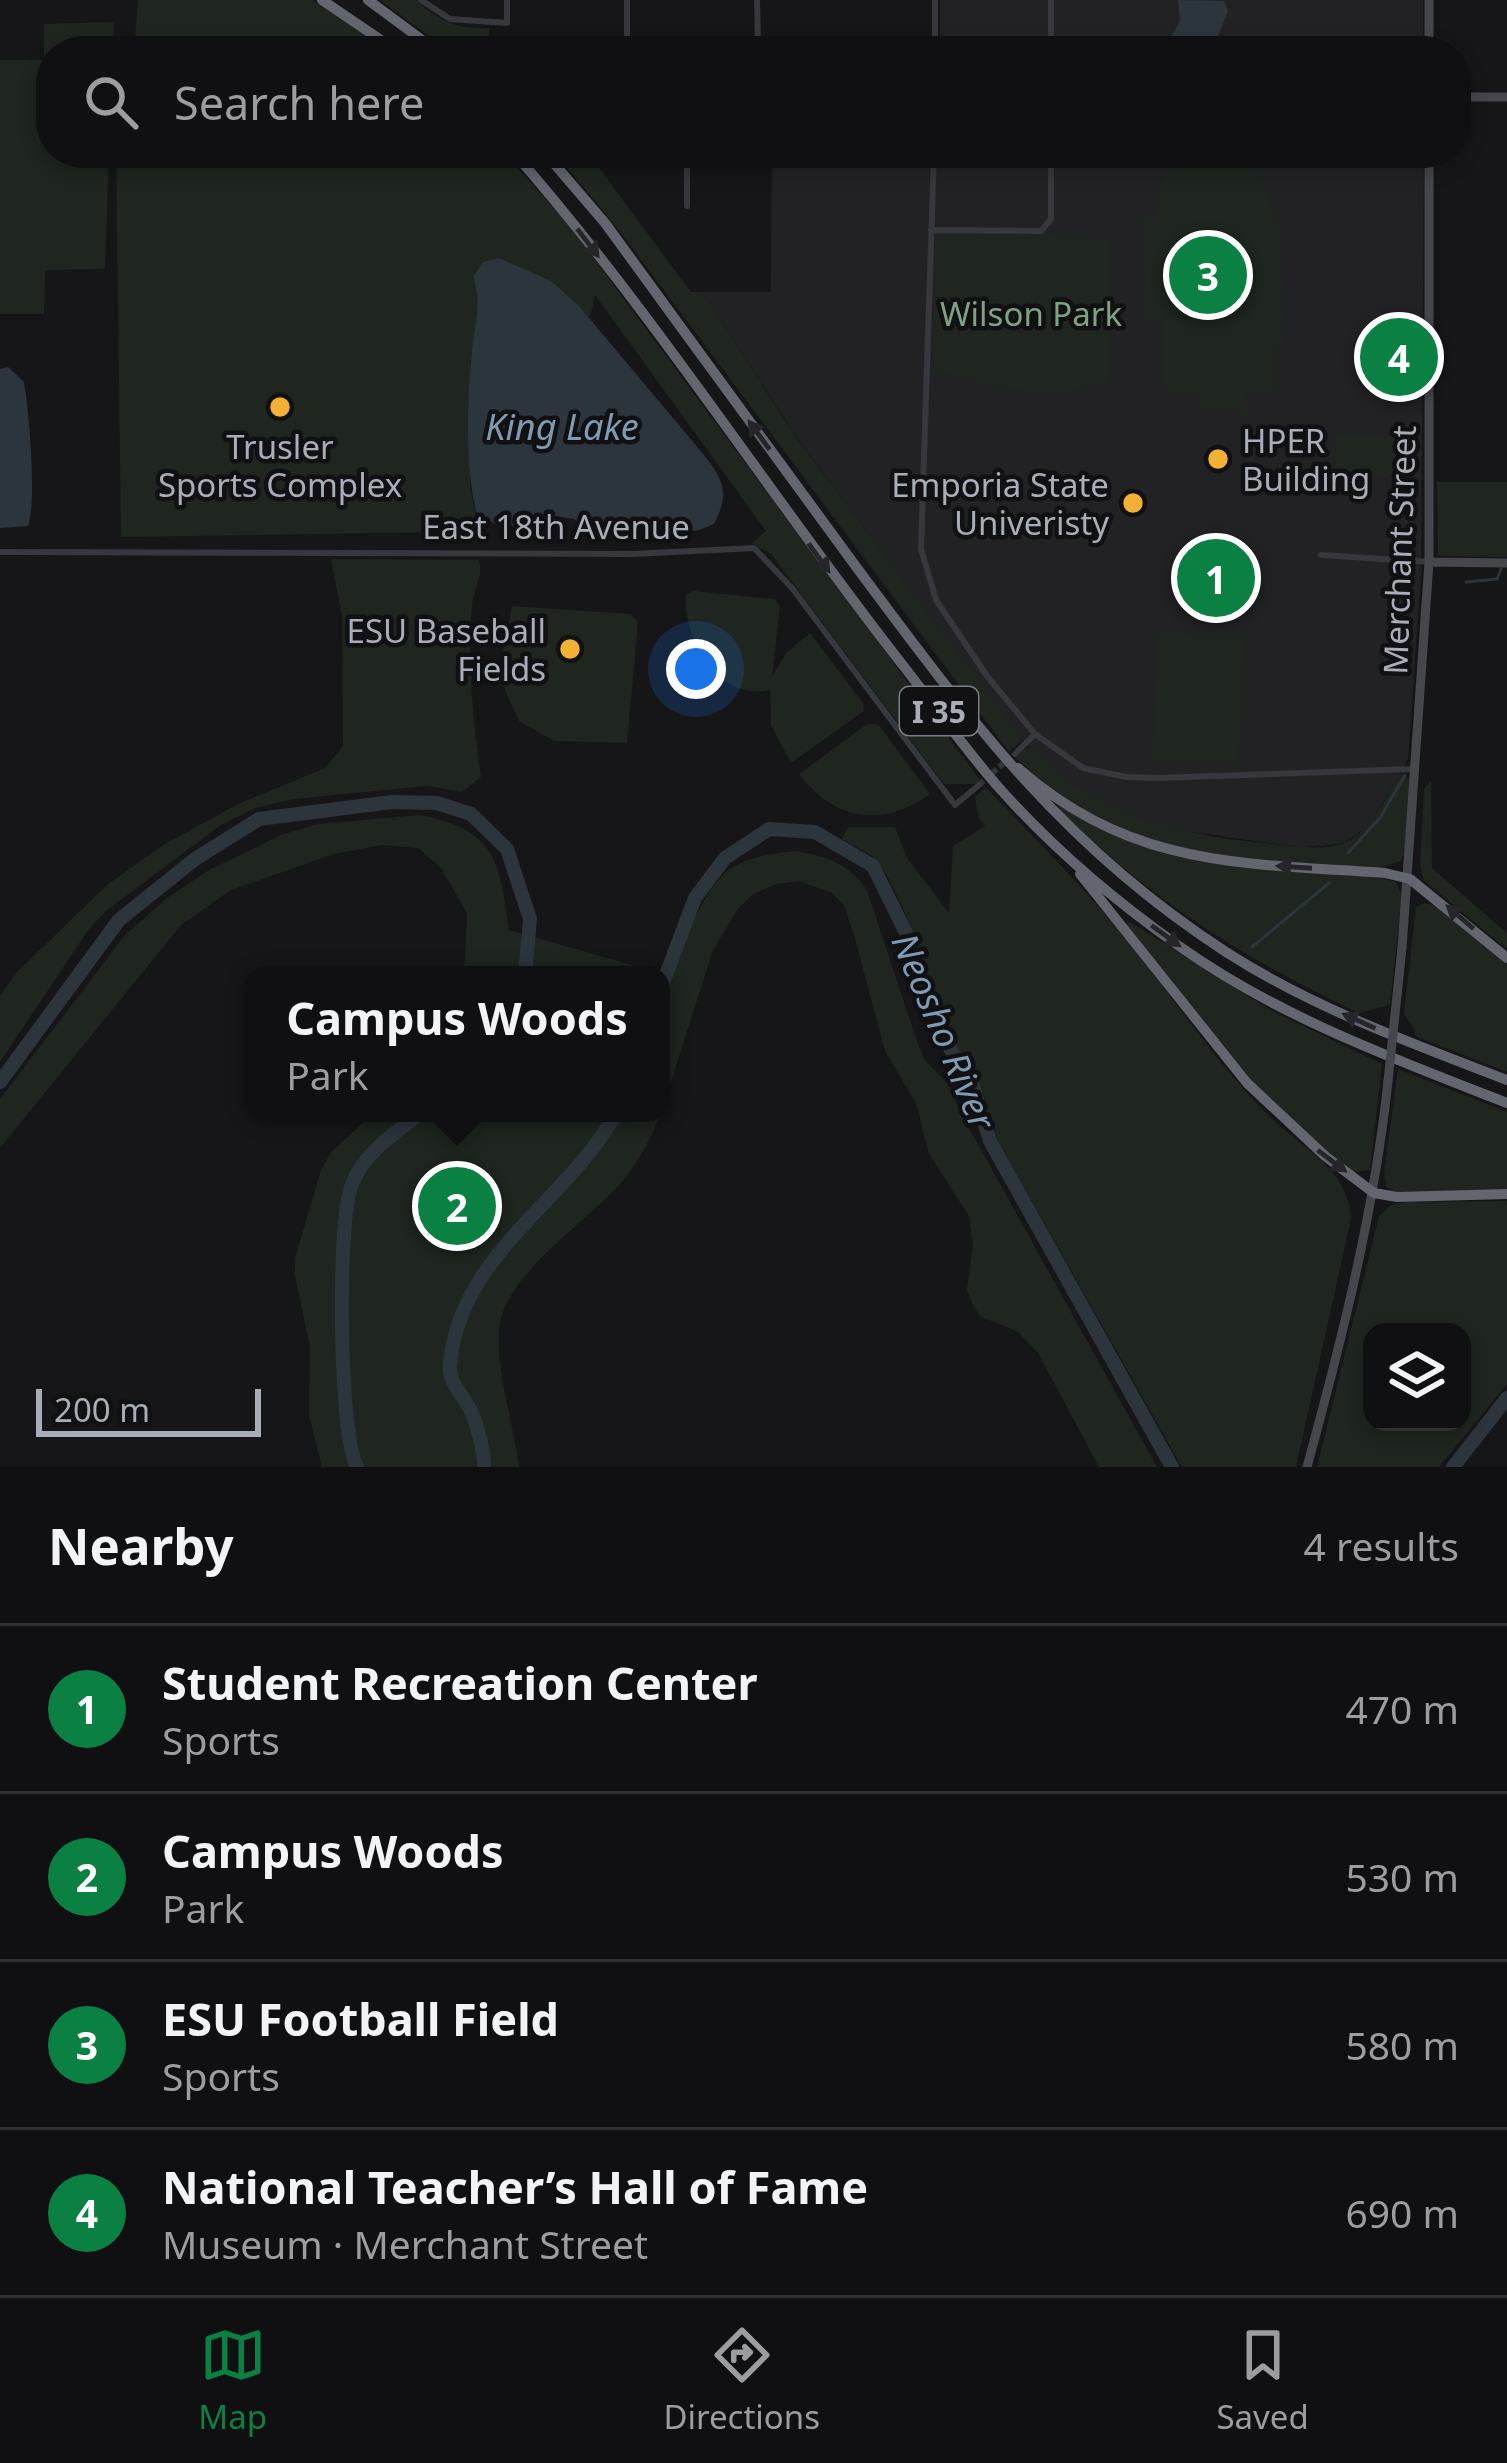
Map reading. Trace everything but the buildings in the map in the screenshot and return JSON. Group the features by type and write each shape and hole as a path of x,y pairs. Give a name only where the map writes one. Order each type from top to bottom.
{"highway":[{"path":"322,0 375,36"},
{"path":"368,0 417,36"},
{"name":"I 35","path":"527,168 586,239 849,597 1001,789 1063,853 1168,939 1250,989 1354,1043 1507,1103"},
{"name":"I 35","path":"558,168 604,223 989,743 1062,823 1110,866 1228,953 1365,1024 1507,1080"},
{"path":"989,743 1049,795 1138,842 1222,862 1385,873 1410,879 1507,958"},
{"path":"1063,853 1247,1083 1291,1128 1374,1193 1397,1197 1507,1194"}],"main road":[{"path":"1429,0 1430,36"},
{"path":"1471,97 1507,97"},
{"name":"Merchant Street","path":"1306,1467 1374,1193 1410,879 1430,562 1429,168"},
{"path":"1430,562 1507,563"}],"street":[{"path":"421,0 451,20 507,23 507,0"},
{"path":"627,0 627,36"},
{"path":"758,0 758,36"},
{"path":"935,0 935,36"},
{"path":"1051,0 1052,36"},
{"path":"687,168 687,206"},
{"path":"934,168 921,549 936,600 987,676 1035,734 1083,768 1127,777 1417,769"},
{"path":"932,230 1041,231 1051,219 1052,168"},
{"name":"East 18th Avenue","path":"0,552 633,554 754,548 792,588 956,805 979,785"},
{"path":"1321,555 1430,562"},
{"path":"1015,754 1035,734"}],"shaded area":[{"path":"940,0 1423,0 1423,36 940,36"},
{"name":"Emporia State Univeristy","path":"772,168 1424,168 1421,574 1408,759 1369,827 1341,844 1300,847 1169,829 1109,807 1053,771 1012,728 793,432 703,292 771,292"}],"green space":[{"path":"138,0 312,0 366,36 135,36"},
{"path":"380,0 416,0 449,23 489,28 489,36 429,36"},
{"path":"114,22 114,36 44,36 44,24"},
{"path":"0,60 36,60 36,168 108,168 105,269 45,270 44,314 0,314"},
{"name":"Trusler Sports Complex","path":"116,168 518,168 569,225 980,780 944,784 771,554 752,543 766,531 595,295 590,318 562,292 538,279 473,277 480,294 470,380 470,486 481,542 452,542 442,532 121,537"},
{"path":"567,168 599,168 691,292 703,292 793,433 1023,740 1009,752"},
{"path":"1174,168 1248,168 1268,193 1274,221 1282,221 1283,345 1275,347 1274,390 1246,390 1248,418 1238,417 1239,409 1201,409 1200,396 1173,396 1173,389 1161,389 1162,323 1145,322 1145,218 1157,218 1167,174"},
{"name":"Wilson Park","path":"936,235 1058,235 1110,241 1109,381 1043,392 998,387 932,370"},
{"path":"1335,434 1413,435 1413,477 1335,477"},
{"path":"1437,482 1507,482 1507,557 1438,556"},
{"path":"1170,556 1256,559 1264,600 1231,614 1205,596 1170,595"},
{"path":"331,559 479,560 470,649 481,777 462,792 427,786 294,799 255,808 221,825 106,911 89,929 0,1062 0,996 17,972 107,885 163,845 238,804 325,768 343,746 342,616"},
{"path":"686,594 774,599 780,606 772,677 786,653 810,633 863,703 864,711 791,763 771,725 770,690 735,686 720,677 697,647 686,612"},
{"name":"ESU Baseball Fields","path":"512,606 631,614 638,622 627,743 554,741 519,721 498,675"},
{"path":"1157,633 1244,636 1238,765 1152,762"},
{"path":"867,724 878,724 930,794 894,812 860,814 827,801 799,774"},
{"path":"1029,746 1083,790 1140,818 1203,834 1298,847 1336,845 1354,837 1377,813 1400,773 1410,780 1406,849 1401,861 1379,868 1185,848 1098,817 1056,791 1015,757"},
{"path":"1431,781 1432,868 1507,933 1507,949 1424,881 1420,866 1424,789"},
{"path":"986,787 1112,923 1249,1095 1322,1161 1342,1186 1351,1219 1296,1467 1182,1467 998,1141 983,1093 946,1027 887,875 871,855 842,839 848,827 895,827 907,858 949,913 953,846 985,826 978,817 975,797"},
{"path":"1057,803 1117,835 1171,854 1396,882 1402,896 1390,1005 1359,1013 1224,940 1130,873 1064,815"},
{"path":"419,815 464,829 479,839 497,867 509,930 634,966 464,966 467,913 441,868 418,848 381,845 334,854 231,890 181,925 0,1148 0,1099 125,935 209,870 281,835 318,824"},
{"path":"796,851 836,863 867,890 925,1060 950,1086 1157,1467 1099,1467 1038,1353 1018,1332 980,1316 973,1305 967,1289 973,1245 969,1216 929,1154 916,1103 885,1051 854,935 844,906 832,893 799,881 777,884 753,894 738,909 713,950 670,1085 670,986 684,943 722,876 733,867"},
{"path":"1423,903 1440,906 1507,960 1507,1072 1415,1036 1404,1014 1416,907"},
{"path":"1130,922 1272,1011 1382,1064 1370,1170 1354,1172 1334,1160 1255,1087 1126,925"},
{"path":"1398,1069 1507,1112 1507,1192 1399,1194 1386,1186"},
{"path":"364,1122 657,1122 627,1176 529,1271 503,1311 500,1364 519,1467 322,1467 309,1415 310,1347 295,1258 321,1170 331,1152"},
{"path":"1507,1201 1507,1384 1471,1428 1471,1323 1363,1323 1363,1431 1468,1431 1439,1467 1317,1467 1379,1216 1391,1205"}],"water":[{"path":"1178,0 1224,1 1228,11 1218,36 1172,36 1180,21"},
{"name":"King Lake","path":"499,258 551,281 579,306 704,455 722,488 714,524 694,531 668,522 659,543 602,538 574,519 556,516 501,528 476,512 468,432 478,305 473,277 483,262"},
{"path":"8,367 24,382 32,497 28,526 0,528 0,369"}],"waterway":[{"path":"1466,582 1497,579 1501,569"},
{"path":"1348,853 1380,818 1405,775"},
{"name":"Neosho River","path":"0,1082 119,920 195,859 259,819 392,802 437,803 471,814 507,849 530,919 526,966"},
{"name":"Neosho River","path":"669,966 695,898 725,858 769,829 815,832 873,866 909,939 939,1030 973,1086 990,1141 1172,1467"},
{"path":"1252,947 1329,883"},
{"name":"Neosho River","path":"357,1467 346,1415 344,1374 346,1209 363,1164 409,1122"},
{"name":"Neosho River","path":"484,1467 474,1419 450,1371 456,1332 482,1276 611,1122"},
{"name":"Neosho River","path":"1453,1467 1507,1398"}],"tunnel":[{"path":"979,785 1007,760"}],"place":[{"name":"ESU Football Field","path":"1208,275"},
{"name":"National Teacher’s Hall of Fame","path":"1399,357"},
{"name":"Trusler Sports Complex","path":"280,407"},
{"name":"HPER Building","path":"1218,459"},
{"name":"Emporia State Univeristy","path":"1133,503"},
{"name":"Student Recreation Center","path":"1216,578"},
{"name":"ESU Baseball Fields","path":"570,649"},
{"name":"Campus Woods","path":"457,1206"}]}
